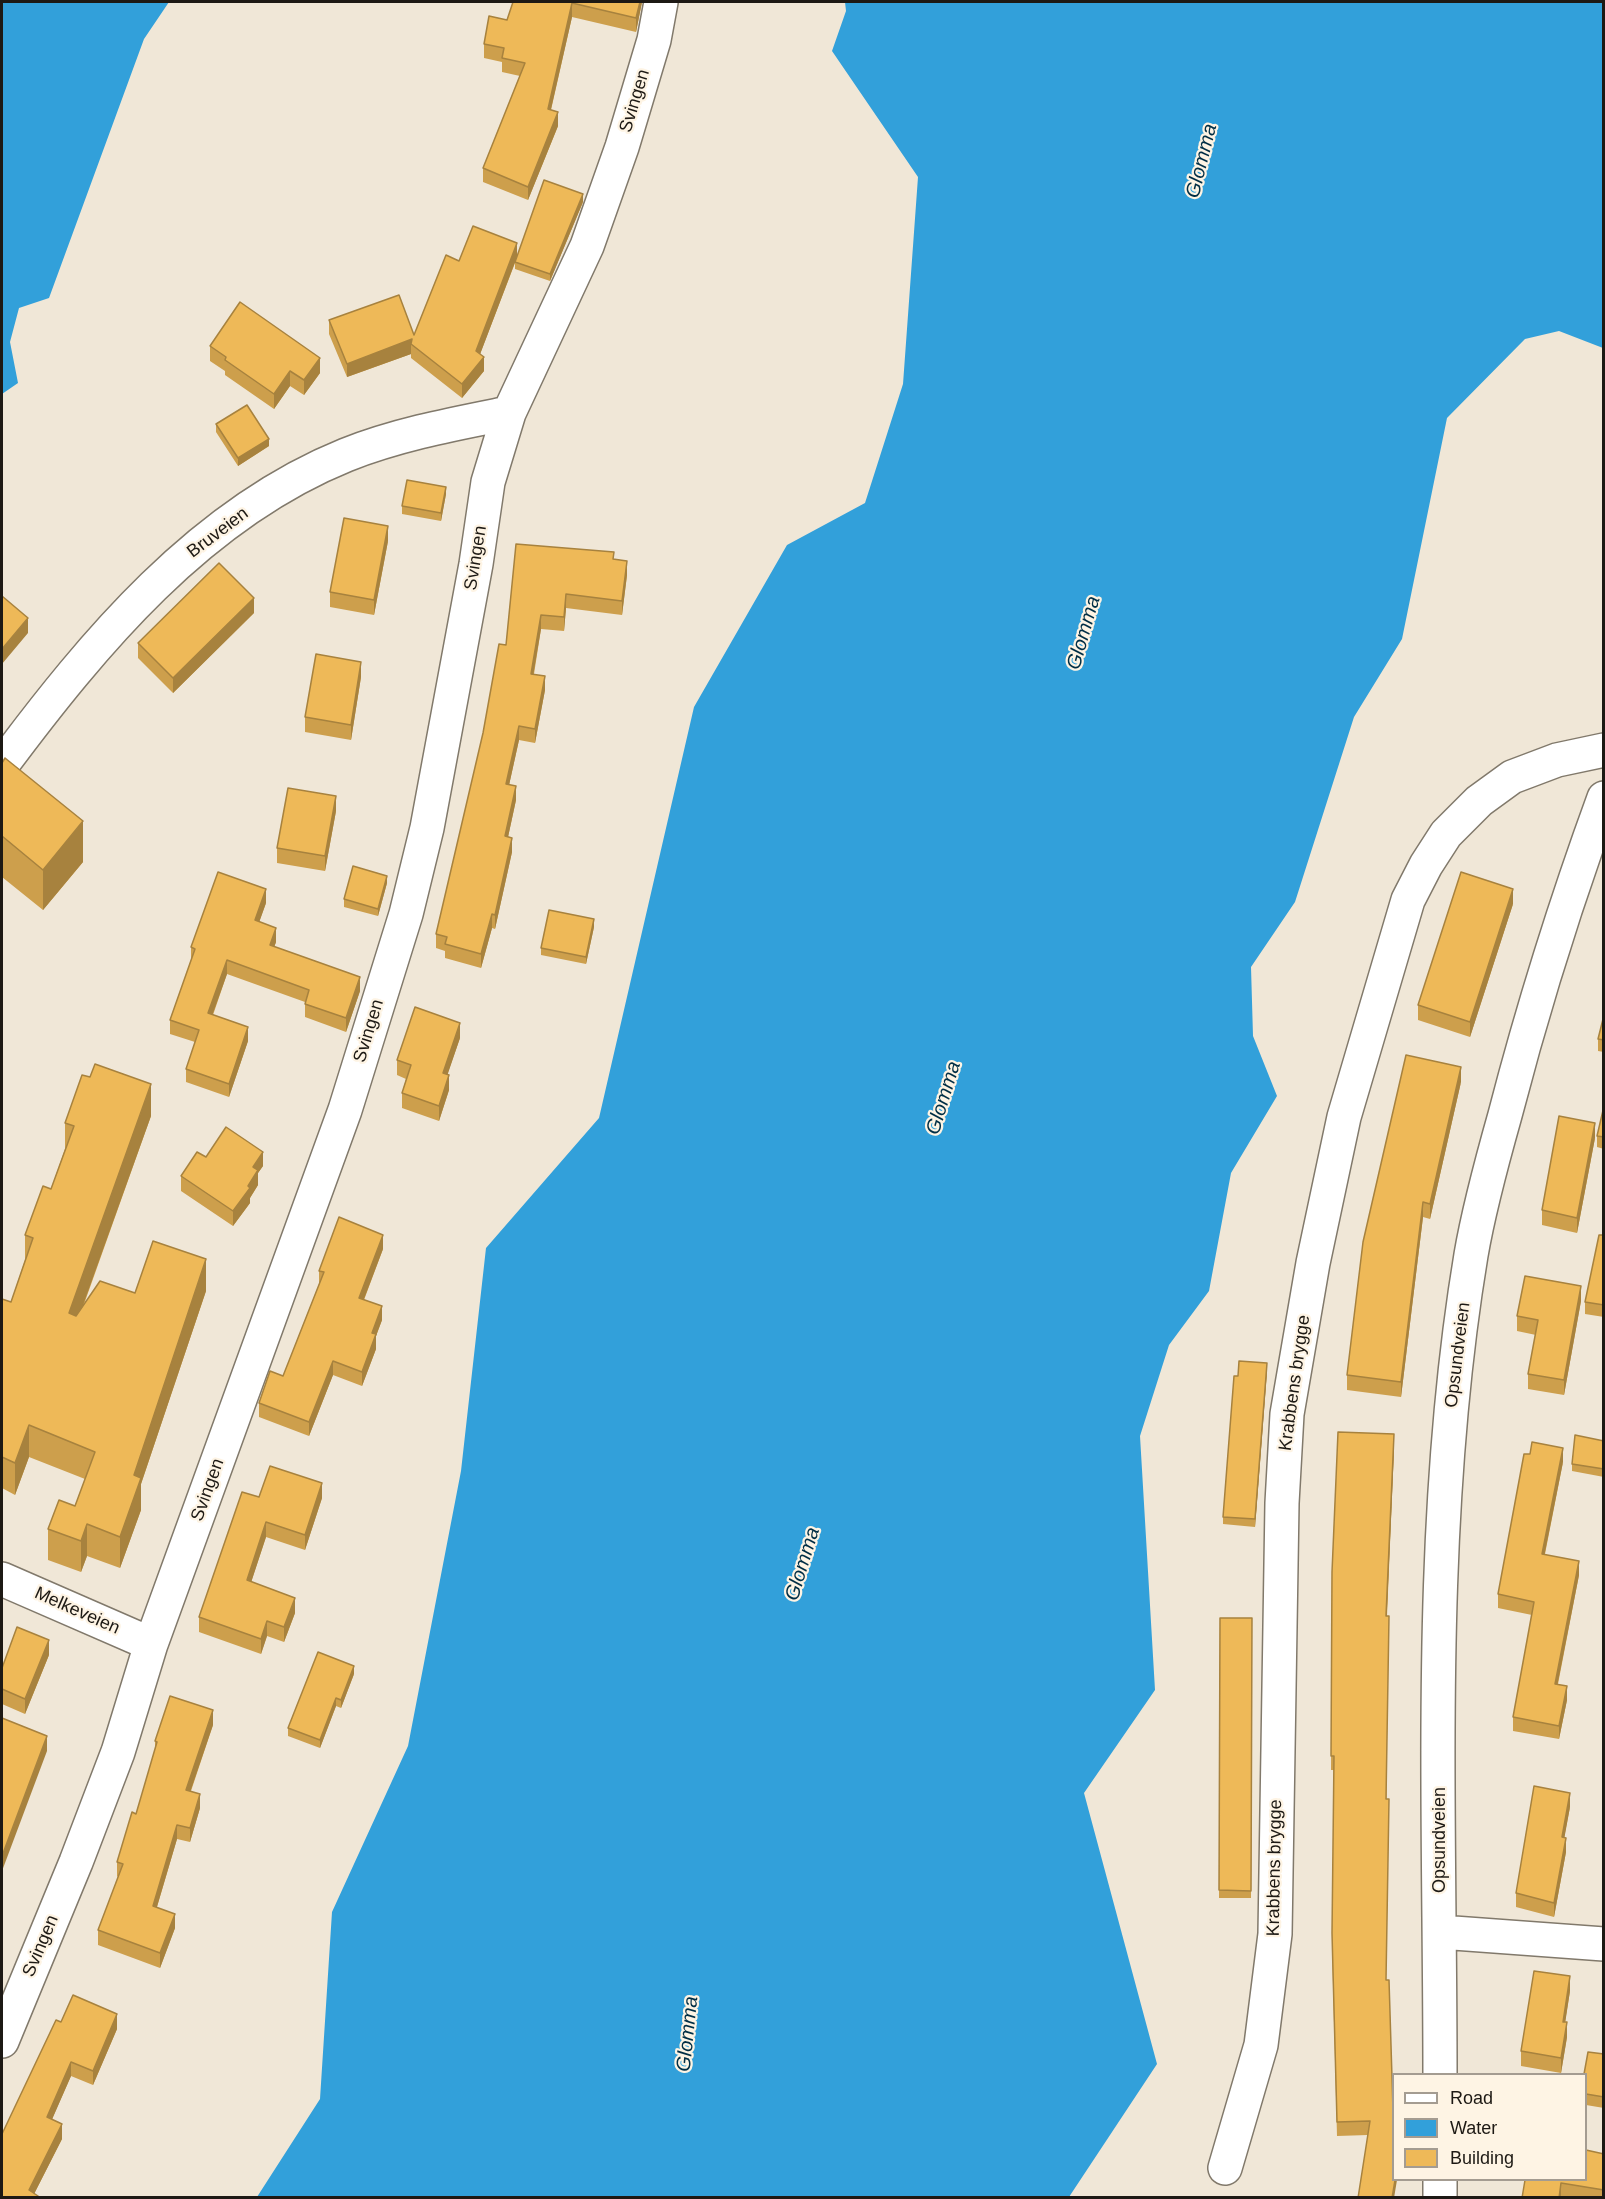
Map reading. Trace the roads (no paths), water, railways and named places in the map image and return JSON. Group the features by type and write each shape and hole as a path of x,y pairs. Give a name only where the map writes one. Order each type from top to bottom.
{"street":[{"name":"Svingen","path":"2,2041 76,1862 118,1752 151,1644 345,1110 406,914 427,828 488,482 509,413 587,246 622,147 654,40 661,2"},
{"name":"Bruveien","path":"2,765 48,703 153,586 190,552 229,523 283,487 345,455 435,428 509,413"},
{"name":"Krabbens brygge","path":"1225,2168 1261,2045 1269,1994 1275,1934 1282,1503 1287,1414 1313,1263 1344,1117 1408,900 1426,865 1446,834 1479,801 1512,777 1557,760 1604,750"},
{"name":"Opsundveien","path":"1440,2073 1443,1510 1460,1333 1472,1251 1527,1030 1568,899 1604,798"},
{"name":"Melkeveien","path":"2,1579 151,1644"},
{"path":"1440,1932 1604,1944"},
{"path":"1440,2181 1440,2198"}],"water":[{"path":"2,2 169,2 144,39 49,298 19,308 10,342 18,383 2,394"},
{"name":"Glomma","path":"845,2 1603,2 1603,348 1559,331 1525,339 1447,418 1402,639 1354,717 1295,902 1251,967 1253,1036 1277,1096 1231,1173 1209,1291 1169,1345 1140,1436 1155,1690 1084,1793 1157,2064 1069,2197 257,2197 320,2099 332,1912 408,1746 461,1471 486,1248 599,1118 694,707 787,545 865,503 903,384 918,177 832,51 846,11"}]}
